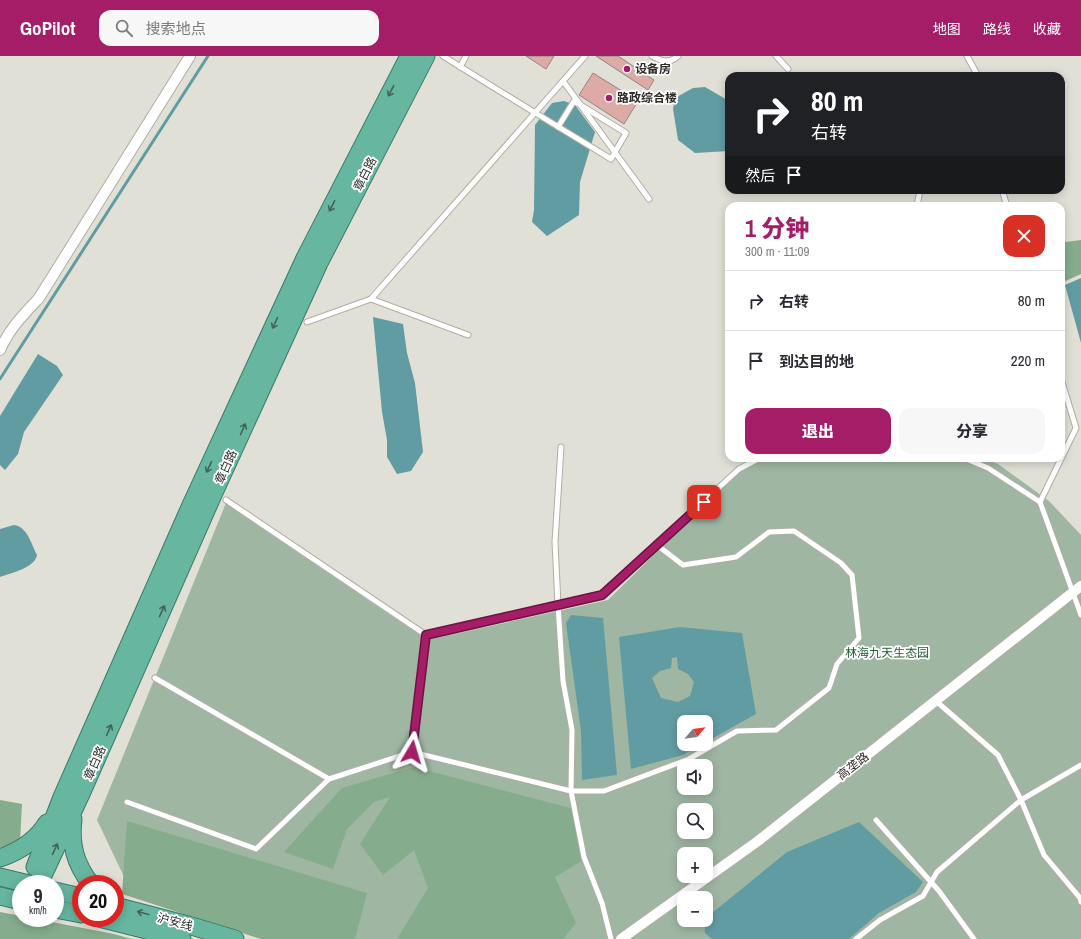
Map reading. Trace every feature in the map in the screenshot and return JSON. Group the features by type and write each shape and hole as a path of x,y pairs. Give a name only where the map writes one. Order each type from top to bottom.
{"highway":[{"name":"章白路","path":"42,875 68,804 191,505 305,258 409,56"},
{"name":"章白路","path":"33,875 212,497 319,263 426,56"},
{"path":"0,858 32,842 68,804"},
{"path":"68,804 74,851 78,864 85,875"},
{"path":"0,877 12,880"},
{"path":"0,896 12,899"},
{"name":"沪安线","path":"124,908 234,939"},
{"name":"沪安线","path":"124,924 182,939"}],"street":[{"path":"0,350 6,337 39,298 190,56"},
{"name":"高垄路","path":"621,939 758,841 1077,589"}],"lane":[{"path":"442,56 460,66 558,127 611,159 626,133 574,101 558,127"},
{"path":"460,66 466,56"},
{"path":"307,322 371,299 585,56"},
{"path":"652,56 665,61 675,59 678,56"},
{"path":"776,56 788,68"},
{"path":"967,56 976,72"},
{"path":"563,82 649,199"},
{"path":"371,299 468,335"},
{"path":"1065,392 1076,428 1065,451"},
{"path":"561,447 555,542 563,681 572,730 571,791 584,857 602,903 611,939"},
{"path":"226,500 426,635 602,595 739,469 752,462"},
{"path":"974,462 988,468 1040,502 1077,589 1081,615"},
{"path":"1040,502 1059,462"},
{"path":"127,802 256,849 329,779 412,752 571,791 604,791 689,759 737,731 776,730 829,688 837,664 859,638 852,575 841,563 794,531 769,532 736,557 683,565 657,545"},
{"path":"412,752 426,635"},
{"path":"155,678 329,779"},
{"path":"936,701 998,755 1044,855 1080,898 1081,902"},
{"path":"856,939 880,920 923,896 937,872 1020,800 1081,765"},
{"path":"876,820 932,882 974,939"}],"green space":[{"path":"1081,240 1081,274 1065,281 1065,242"},
{"name":"林海九天生态园","path":"750,462 993,462 998,464 1049,501 1081,535 1081,939 302,939 127,883 97,820 226,503 427,640 608,600"},
{"path":"414,767 574,809 582,861 555,877 576,923 563,939 397,939 428,888 414,850 383,875 360,844 390,797 374,802 347,829 333,869 284,852 342,788"},
{"path":"0,800 22,804 20,842 0,848"},
{"path":"127,821 367,893 355,939 261,939 124,895 123,875"},
{"path":"0,912 12,914 12,927 64,927 64,924 132,939 0,939"}],"water":[{"path":"705,87 725,99 725,151 695,153 678,140 673,109 675,98 693,88"},
{"path":"564,101 575,105 595,132 580,182 579,215 547,236 532,222 534,210 535,125 552,103"},
{"path":"1081,278 1081,343 1065,285"},
{"path":"373,317 403,324 407,353 415,383 423,452 411,471 397,474 387,457 387,440 382,412"},
{"path":"38,354 57,366 63,375 24,432 18,454 5,470 0,465 0,416"},
{"path":"14,525 19,526 26,532 37,555 35,560 27,567 0,577 0,529"},
{"path":"571,615 603,618 617,775 582,780 581,731 566,623"},
{"path":"680,627 742,633 756,714 713,738 713,715 677,715 677,751 690,751 683,755 631,769 619,637","holes":["677,657 678,669 688,674 694,682 690,696 678,702 661,698 652,678 660,671 671,668 672,658"]},
{"path":"859,822 923,882 916,892 879,913 849,939 712,939 705,933 705,927 713,927 713,912 787,852"}],"building":[{"path":"526,56 554,56 546,69"},
{"name":"设备房","path":"596,56 618,56 654,80 648,90"},
{"name":"路政综合楼","path":"593,73 638,101 624,124 579,95"}],"waterway":[{"path":"0,379 208,56"}],"place":[{"name":"设备房","path":"627,69"},
{"name":"路政综合楼","path":"609,98"}],"route":[{"path":"412,752 426,635 602,595 704,502"}]}
